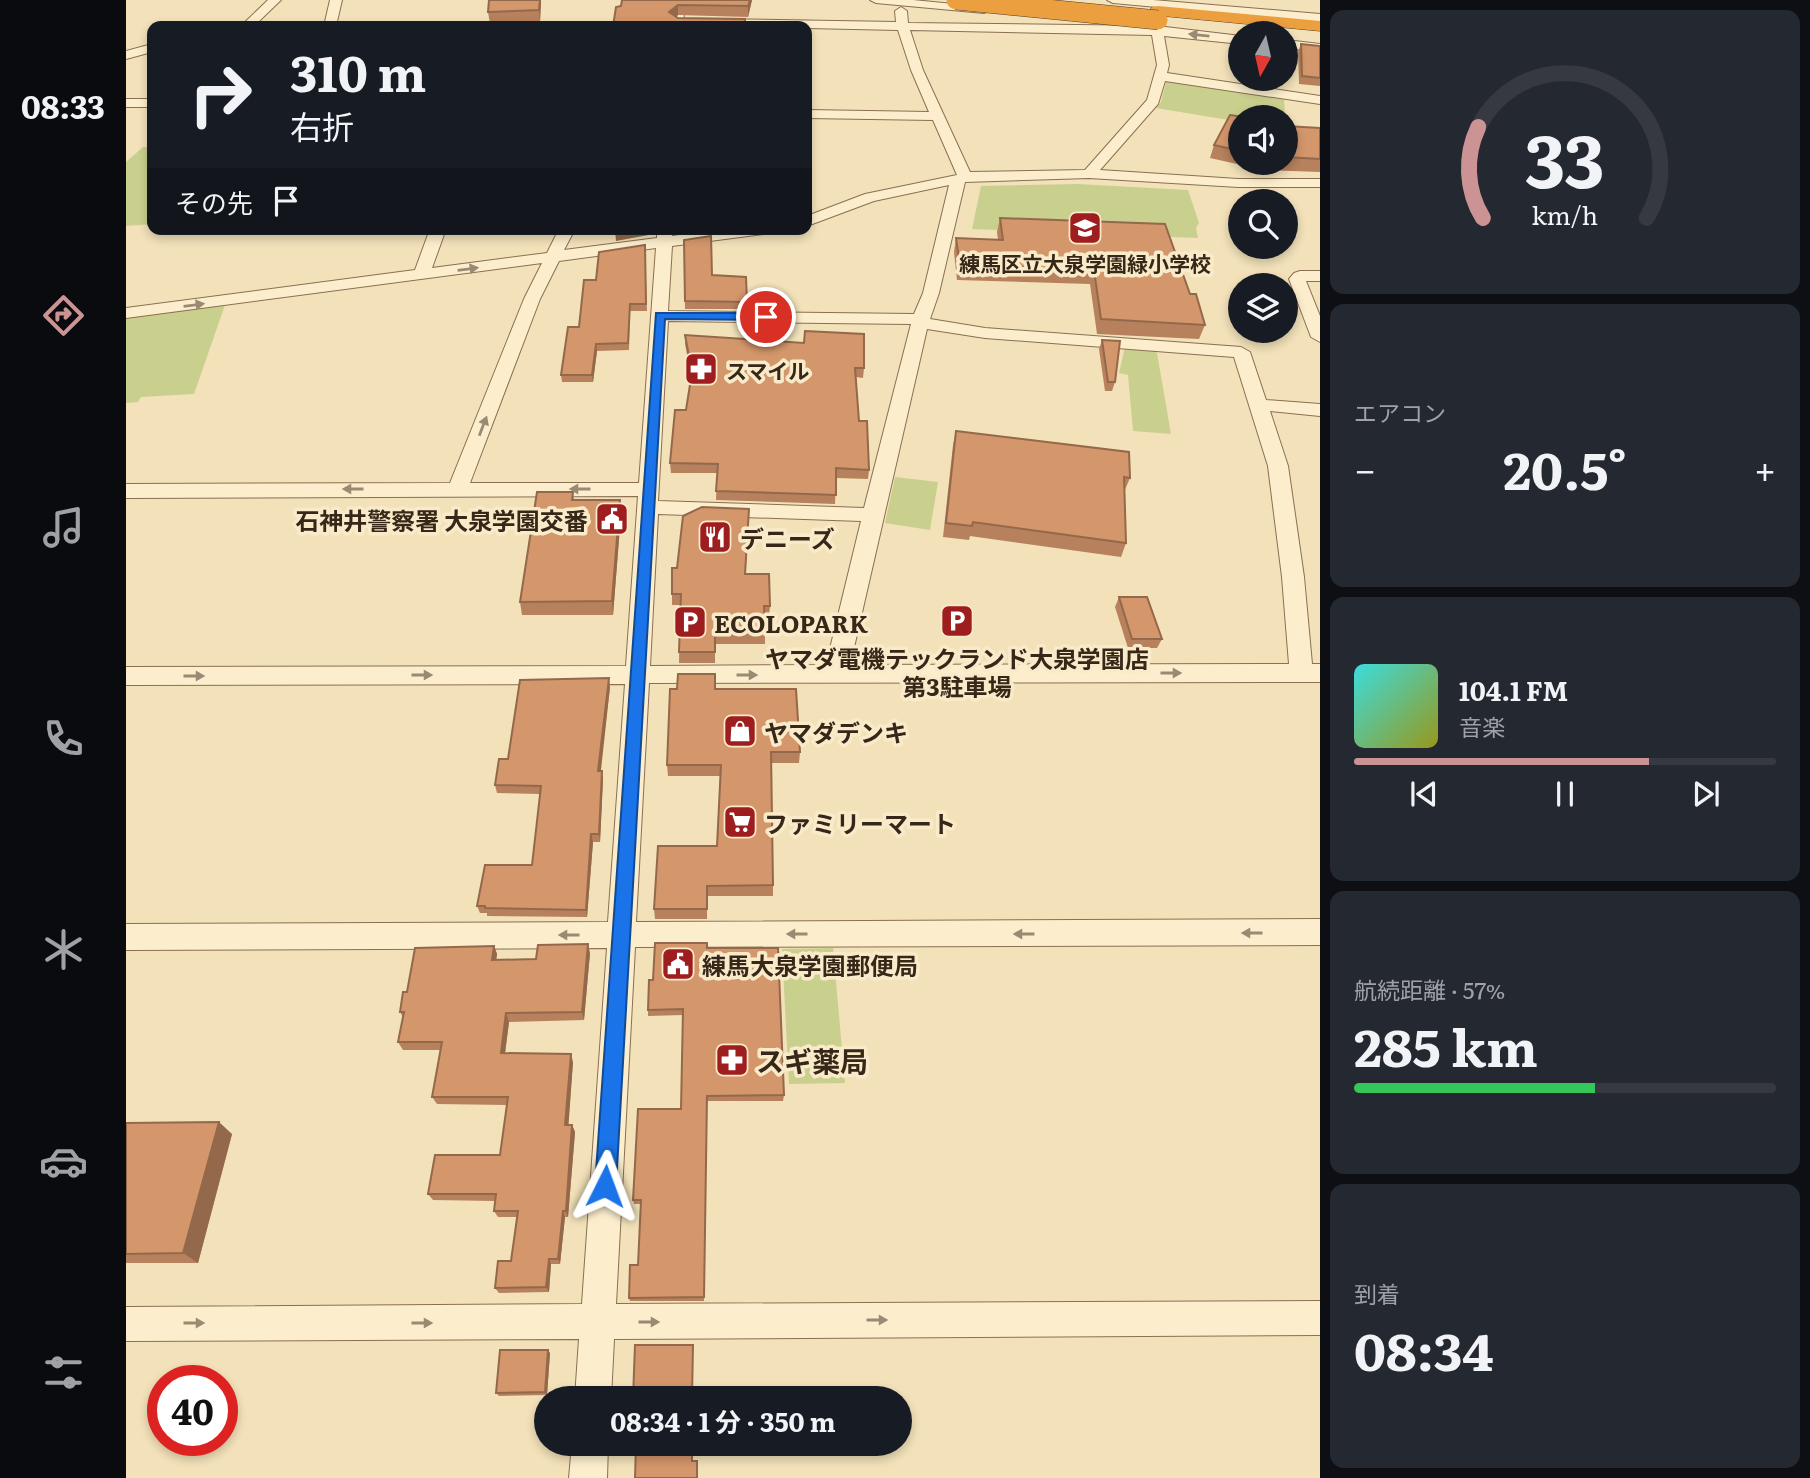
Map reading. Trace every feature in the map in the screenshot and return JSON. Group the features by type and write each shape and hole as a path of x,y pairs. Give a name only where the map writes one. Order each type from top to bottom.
{"highway":[{"path":"956,0 1154,22 1320,36"},
{"path":"1044,0 1154,22 1320,26"}],"street":[{"path":"252,21 275,0"},
{"path":"331,21 336,0"},
{"path":"678,21 679,0"},
{"path":"876,0 1082,24"},
{"path":"1113,0 1320,18"},
{"path":"836,674 899,401 962,178 917,70 902,26 900,1"},
{"path":"1089,174 1153,101 1163,65 1154,22 1140,1"},
{"path":"812,24 902,26 1154,22 1228,37"},
{"path":"1298,45 1320,48"},
{"path":"126,55 147,49"},
{"path":"1160,76 1320,100"},
{"path":"126,103 147,103"},
{"path":"812,114 938,116"},
{"path":"812,219 870,197 962,178 1089,174 1238,183 1320,183"},
{"path":"422,274 436,235"},
{"path":"458,489 532,299 564,235"},
{"path":"126,313 554,258 665,236 594,1386"},
{"path":"1319,330 1297,279 1300,276 1320,276"},
{"path":"126,676 1311,673 1293,577 1278,466 1241,352 985,333 920,322 912,318 660,316"},
{"path":"1259,405 1320,410"},
{"path":"126,491 458,489 648,498 874,514"},
{"path":"126,937 1320,932"},
{"path":"126,1324 1320,1318"},
{"path":"588,1478 589,1456"}],"green space":[{"path":"1166,82 1284,97 1284,105 1228,105 1228,120 1156,108 1161,102"},
{"path":"143,147 147,147 147,224 126,226 126,162"},
{"path":"1077,184 1188,190 1199,223 1196,228 1198,238 972,229 981,186"},
{"path":"225,305 194,394 141,397 138,402 126,403 126,318"},
{"path":"1125,347 1150,349 1157,353 1171,434 1133,431 1128,375 1119,373"},
{"path":"895,477 938,482 930,530 885,523"},
{"path":"833,948 845,1083 789,1084 782,949"}],"building":[{"path":"489,0 540,0 539,10 488,12"},
{"path":"622,0 750,0 748,6 678,5 669,12 678,18 745,21 614,21 616,7 621,6"},
{"path":"1301,44 1320,46 1320,78 1302,76"},
{"path":"1228,119 1228,148 1214,145"},
{"path":"1298,127 1320,128 1320,159 1298,158"},
{"path":"1000,218 1165,224 1190,294 1196,294 1205,325 1101,319 1094,270 960,265 956,238 1003,240"},
{"path":"711,236 712,275 746,277 747,302 685,301 684,240"},
{"path":"645,245 646,304 630,304 628,343 596,344 592,375 561,375 568,327 579,327 584,280 596,280 599,252"},
{"path":"805,331 864,334 864,368 855,368 859,421 867,421 869,470 836,468 836,495 716,491 718,464 670,463 675,410 686,410 692,372 685,335 804,343"},
{"path":"1102,340 1120,341 1115,382 1108,382"},
{"path":"956,431 1129,452 1130,478 1124,477 1126,543 973,522 972,526 946,523"},
{"path":"537,492 573,492 572,500 620,500 612,601 520,602"},
{"path":"702,507 749,509 745,574 769,574 770,606 764,606 765,633 715,634 715,652 679,652 681,594 672,594 672,568 677,568 683,516"},
{"path":"1119,597 1147,597 1162,639 1132,639"},
{"path":"678,674 715,674 715,689 796,689 800,752 771,752 773,885 707,886 707,909 654,909 658,846 717,846 721,765 667,765 670,689 677,689"},
{"path":"609,678 598,771 602,771 599,834 591,834 586,910 477,906 485,865 532,865 541,786 495,785 499,759 508,759 520,680"},
{"path":"655,943 707,943 707,948 778,948 784,1095 707,1096 704,1297 629,1298 630,1265 638,1265 641,1200 633,1200 638,1109 681,1109 683,1009 648,1010 649,980 653,980"},
{"path":"588,944 582,1012 506,1013 501,1053 571,1054 565,1125 572,1125 566,1211 563,1211 558,1259 549,1259 546,1287 495,1288 498,1261 511,1261 518,1211 494,1211 496,1194 428,1194 435,1155 500,1155 508,1097 432,1097 442,1042 398,1042 404,1012 400,1012 403,992 407,992 415,948 494,946 492,960 536,959 538,945"},
{"path":"219,1122 183,1253 126,1254 126,1123"},
{"path":"635,1345 693,1345 692,1386 633,1386"},
{"path":"500,1350 548,1350 545,1386 534,1386 534,1392 496,1393"},
{"path":"636,1456 692,1456 692,1461 697,1461 697,1478 635,1478"}],"place":[{"name":"練馬区立大泉学園緑小学校","path":"1085,228"},
{"name":"スマイル","path":"701,369"},
{"name":"石神井警察署 大泉学園交番","path":"612,519"},
{"name":"デニーズ","path":"715,537"},
{"name":"ヤマダ電機テックランド大泉学園店 第3駐車場","path":"957,621"},
{"name":"ECOLOPARK","path":"690,622"},
{"name":"ヤマダデンキ","path":"740,731"},
{"name":"ファミリーマート","path":"740,822"},
{"name":"練馬大泉学園郵便局","path":"678,964"},
{"name":"スギ薬局","path":"732,1060"}],"route":[{"path":"605,1186 660,316 766,317"}]}
